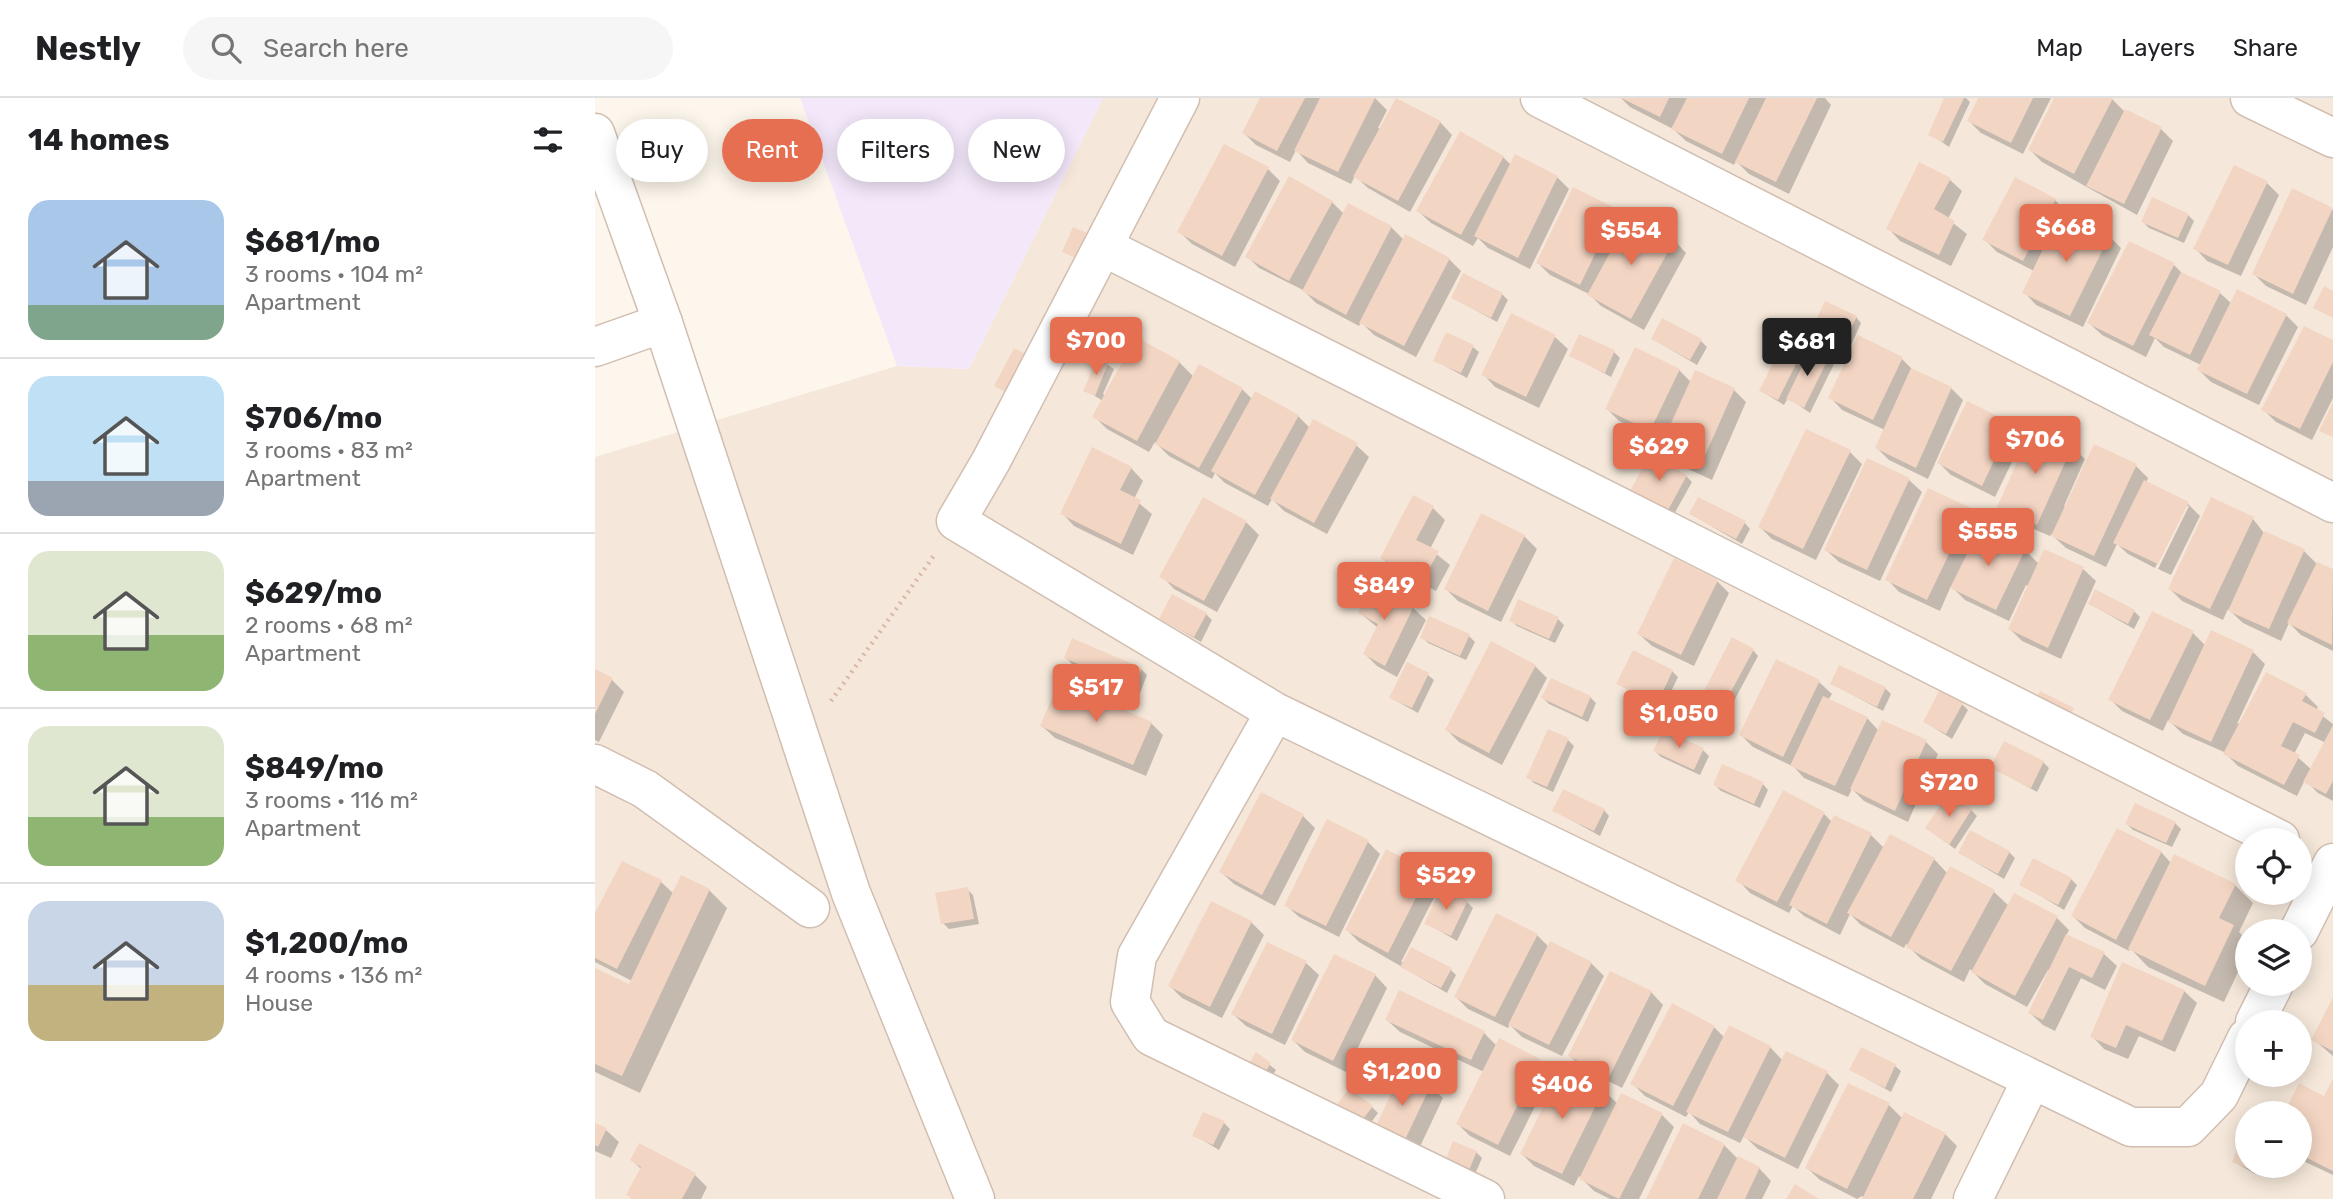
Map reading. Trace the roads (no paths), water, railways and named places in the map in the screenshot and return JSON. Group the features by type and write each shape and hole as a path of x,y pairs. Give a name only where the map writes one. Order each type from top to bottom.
{"street":[{"path":"1180,98 991,461 956,521 1275,712 2131,1127 2187,1127 2219,1095 2235,1062"},
{"path":"1540,98 2333,503"},
{"path":"2250,98 2333,138"},
{"path":"595,133 663,323 851,893 975,1199"},
{"path":"1104,247 2256,828"},
{"path":"595,347 663,323"},
{"path":"1275,712 1137,956 1130,1002 1151,1036 1485,1199"},
{"path":"595,764 645,789 810,908"},
{"path":"2303,919 2321,860"},
{"path":"1973,1199 2032,1079"}]}
